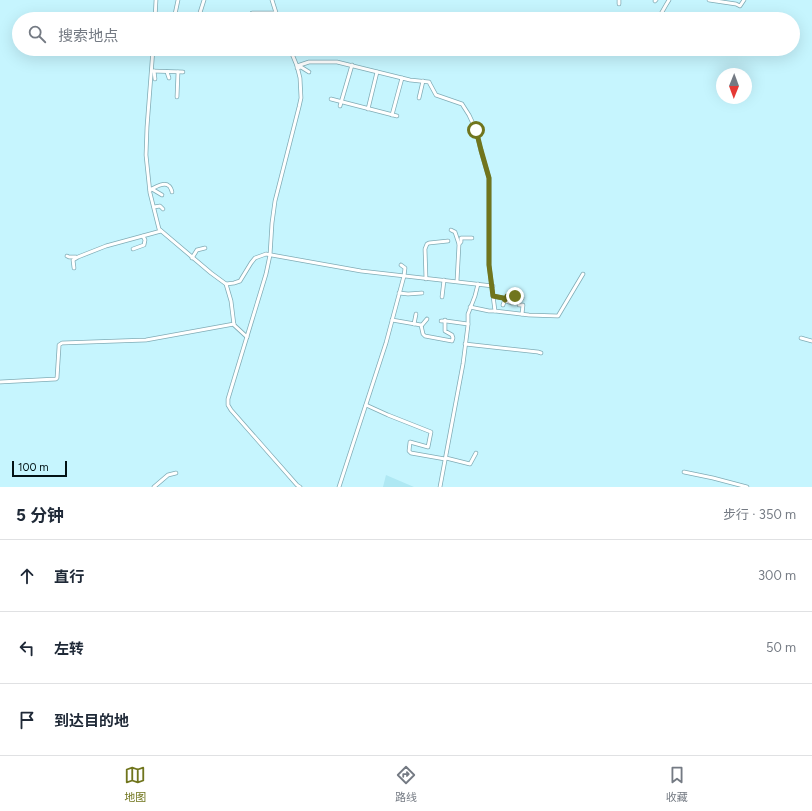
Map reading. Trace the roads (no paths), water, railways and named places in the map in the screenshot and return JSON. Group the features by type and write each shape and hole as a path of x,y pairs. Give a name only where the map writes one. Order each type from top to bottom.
{"street":[{"path":"155,12 156,0"},
{"path":"175,12 178,0"},
{"path":"200,12 204,0"},
{"path":"272,0 276,12"},
{"path":"662,12 669,0"},
{"path":"709,0 736,4 740,6 744,0"},
{"path":"153,56 146,155 159,229 192,258 226,284 231,301 234,324 247,337"},
{"path":"293,56 300,78 301,98 275,201 270,255 266,274 228,399 228,405 296,485 300,487"},
{"path":"297,67 309,62 337,62 402,78 429,82 437,96 462,104 470,115 476,130 489,178 489,271 495,311"},
{"path":"341,104 352,65"},
{"path":"297,67 301,67 309,72"},
{"path":"153,71 183,72"},
{"path":"153,71 156,78"},
{"path":"167,72 169,78"},
{"path":"177,97 178,72"},
{"path":"368,109 377,72"},
{"path":"331,99 341,104 394,116 402,78"},
{"path":"419,98 423,81"},
{"path":"151,190 163,184 169,185 172,192"},
{"path":"151,190 162,195"},
{"path":"154,207 160,206 163,209"},
{"path":"451,230 455,232 458,244 457,281"},
{"path":"74,268 73,260 78,257 106,246 160,231"},
{"path":"133,249 144,245 145,240 143,236"},
{"path":"458,244 461,242 462,238 472,238"},
{"path":"426,279 425,249 427,244 448,241"},
{"path":"192,258 196,250 205,248"},
{"path":"226,284 234,284 240,281 255,258 266,254 361,271 492,286"},
{"path":"67,256 78,257"},
{"path":"339,487 386,343 404,276 405,268 401,265"},
{"path":"470,307 497,312 558,316 583,274"},
{"path":"442,297 444,280"},
{"path":"440,487 463,364 468,324 467,317 478,284"},
{"path":"399,293 422,293"},
{"path":"493,296 503,298 512,303"},
{"path":"503,305 506,297 508,296 518,296 522,298"},
{"path":"519,305 523,305 522,314"},
{"path":"488,311 488,316"},
{"path":"414,324 416,314"},
{"path":"427,319 422,326 423,334 425,336 448,341 452,341 453,338 452,335 445,331 443,321 468,324"},
{"path":"392,320 422,326"},
{"path":"0,382 56,379 59,347 62,343 146,340 234,324"},
{"path":"801,338 812,341"},
{"path":"465,344 541,353"},
{"path":"366,405 431,432 426,455"},
{"path":"428,447 410,442 408,450 411,452 470,464 476,453"},
{"path":"684,472 747,487"},
{"path":"154,487 168,474 176,473"}]}
